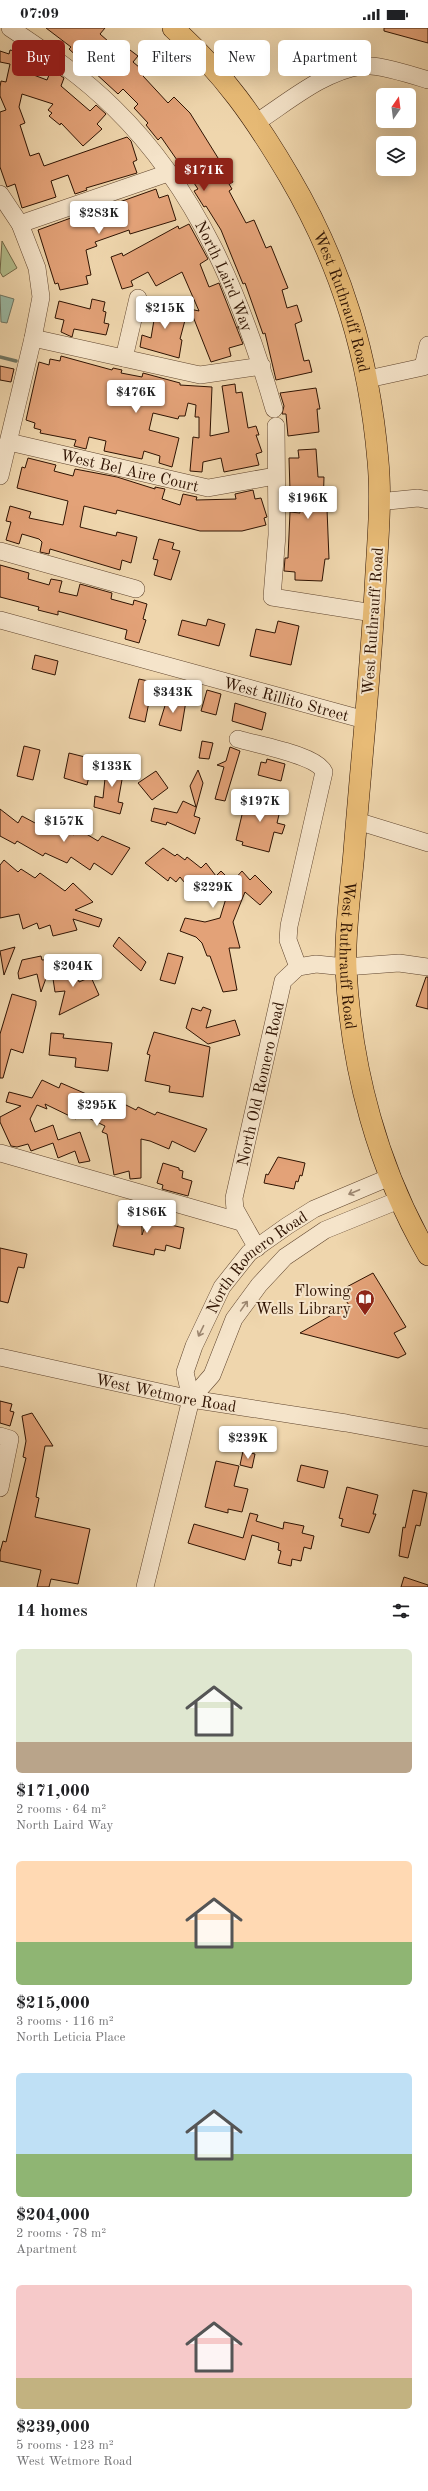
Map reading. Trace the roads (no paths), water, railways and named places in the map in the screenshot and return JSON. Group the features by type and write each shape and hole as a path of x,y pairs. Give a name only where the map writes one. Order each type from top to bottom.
{"main road":[{"name":"West Ruthrauff Road","path":"173,28 199,51 257,122 307,207 345,291 368,379 378,464 378,502 373,613 345,967 356,1062 381,1155 399,1200 428,1255"}],"street":[{"name":"North Laird Way","path":"10,28 53,57 114,107 155,153 200,218 231,281 262,366 275,417 277,535 272,597 373,613"},
{"path":"257,122 334,74 363,66 405,73 428,80"},
{"path":"20,224 168,173"},
{"path":"0,194 20,224 37,268 41,298 34,338 0,476"},
{"path":"124,358 138,298"},
{"path":"34,338 200,375 262,366"},
{"path":"368,379 426,368 428,345"},
{"name":"West Bel Aire Court","path":"9,442 208,488 275,476"},
{"path":"378,502 418,498 428,500"},
{"path":"0,551 136,589"},
{"name":"West Rillito Street","path":"0,620 365,720"},
{"path":"238,739 310,760 321,766 324,772 288,940 298,967 316,964 345,967 399,963 428,967"},
{"path":"357,821 428,843"},
{"name":"North Old Romero Road","path":"256,1248 235,1209 234,1198 248,1128 284,981 298,967"},
{"path":"0,1153 241,1222"},
{"name":"North Romero Road","path":"145,1587 191,1399 185,1372 194,1346 222,1287 249,1253 314,1210 390,1177"},
{"name":"North Romero Road","path":"191,1399 212,1375 234,1319 258,1285 285,1257 325,1230 399,1200"},
{"name":"West Wetmore Road","path":"0,1356 191,1399 346,1422 428,1438"},
{"path":"0,1488 5,1437"}],"waterway":[{"path":"0,357 16,361"}],"place":[{"name":"Flowing Wells Library","path":"365,1316"}]}
